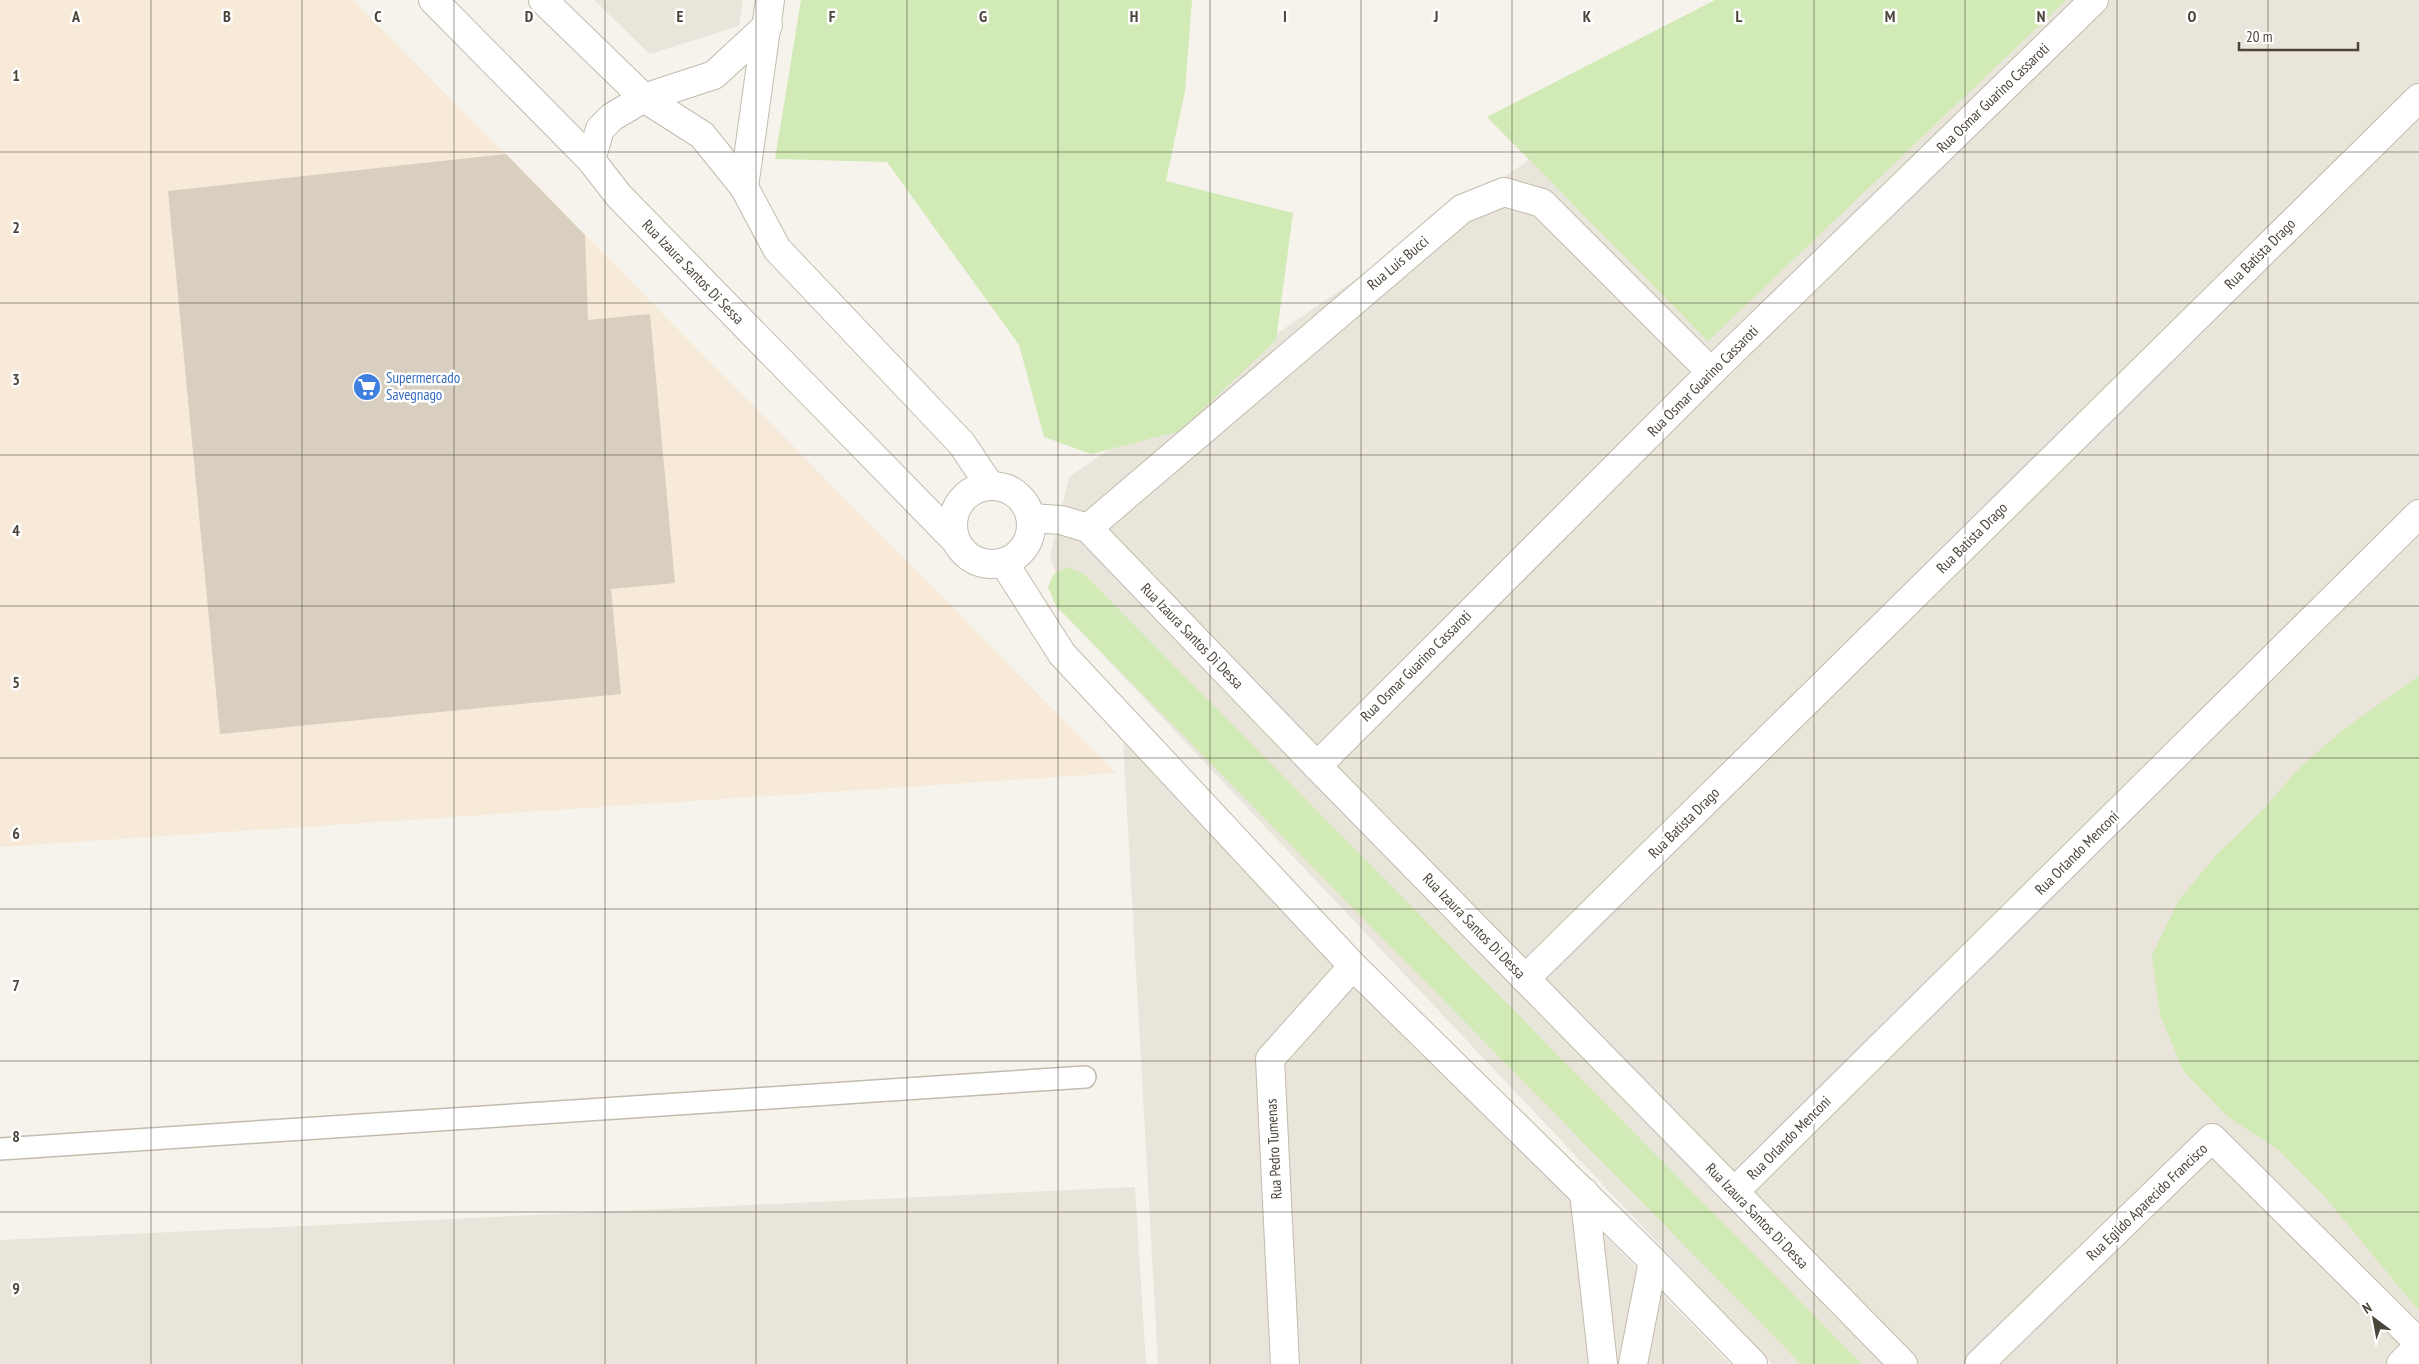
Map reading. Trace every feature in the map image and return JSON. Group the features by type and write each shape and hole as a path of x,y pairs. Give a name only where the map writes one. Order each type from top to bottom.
{"street":[{"name":"Rua Izaura Santos Di Sessa","path":"433,0 591,160 619,196 956,541"},
{"path":"543,0 644,98 702,135 744,187 777,249 962,444 990,486"},
{"name":"Rua Osmar Guarino Cassaroti","path":"1317,766 1711,372 2094,0"},
{"path":"591,160 600,129 612,117 644,98 714,75 769,12"},
{"path":"744,187 769,12"},
{"name":"Rua Batista Drago","path":"1525,979 2419,98"},
{"name":"Rua Luís Bucci","path":"1088,528 1462,209 1504,192 1542,203 1711,372"},
{"path":"990,486 1009,490 1024,501 1031,518 1030,537 1020,553 1004,563 985,564 968,556 956,541 953,522 958,505 972,492 990,486"},
{"name":"Rua Orlando Menconi","path":"1734,1192 2419,514"},
{"name":"Rua Izaura Santos Di Dessa","path":"1031,518 1061,520 1088,528 1317,766 1903,1364"},
{"path":"1004,563 1062,654 1353,966 1584,1192 1753,1364"},
{"name":"Rua Pedro Tumenas","path":"1285,1364 1270,1059 1353,966"},
{"name":"Rua Egildo Aparecido Francisco","path":"1979,1364 2212,1138 2419,1345"},
{"path":"1584,1192 1603,1364"},
{"path":"1633,1364 1653,1261"},
{"path":"2401,1364 2419,1345"}],"lane":[{"path":"0,1149 1085,1077"}],"shaded area":[{"name":"Supermercado Savegnago","path":"0,0 353,0 1116,773 0,847"},
{"path":"594,0 743,0 739,26 650,54"},
{"path":"1761,0 2419,0 2419,1364 1772,1364 1072,622 1050,556 1069,477"},
{"path":"1123,740 1730,1364 1158,1364"},
{"path":"1135,1187 1146,1364 0,1364 0,1240"}],"green space":[{"path":"801,0 1192,0 1185,91 1166,181 1293,213 1276,340 1180,431 1091,454 1044,437 1019,345 887,162 775,159"},
{"path":"1715,0 2066,0 1708,341 1487,117"},
{"path":"1067,567 1084,574 1862,1364 1801,1364 1056,606 1048,587 1054,574"},
{"path":"2419,676 2419,1311 2324,1196 2280,1151 2228,1117 2184,1072 2160,1015 2152,955 2179,900 2217,854 2262,811 2301,766 2348,726"}],"building":[{"path":"506,154 585,235 588,320 650,314 675,583 611,589 621,694 220,734 168,191"}],"place":[{"name":"Supermercado Savegnago","path":"367,387"}]}
